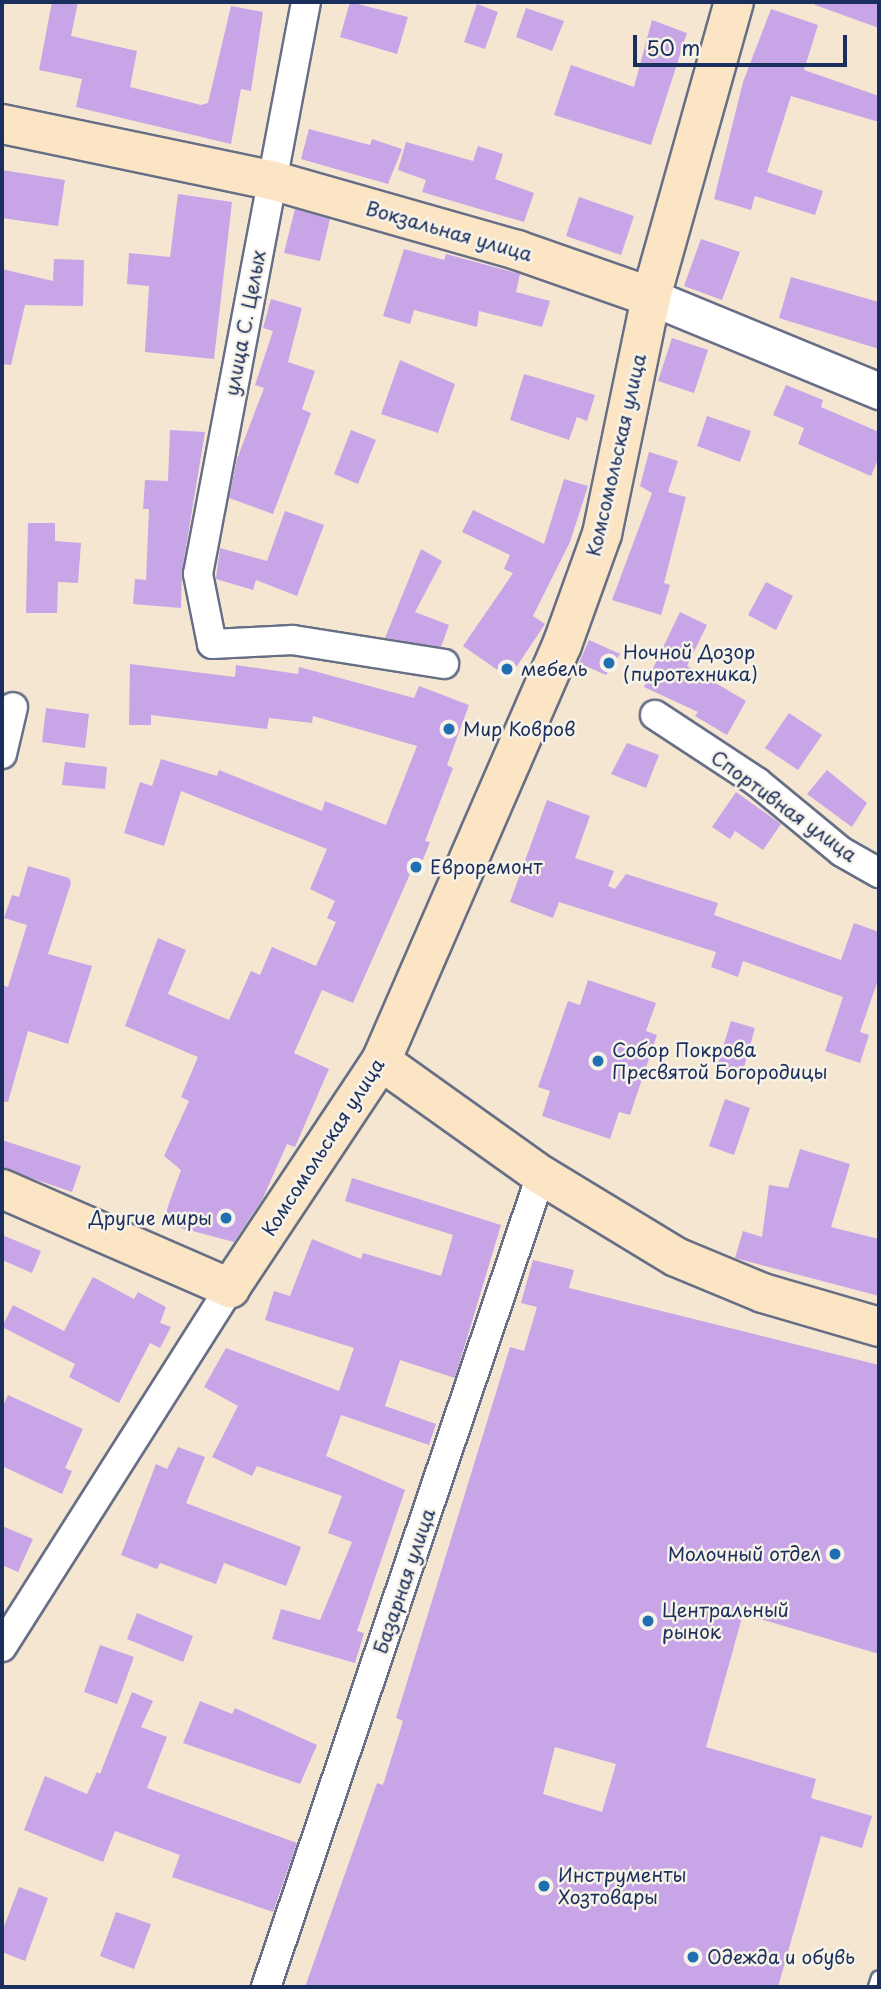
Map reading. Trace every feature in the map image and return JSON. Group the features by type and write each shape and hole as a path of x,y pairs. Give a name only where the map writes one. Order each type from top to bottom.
{"main road":[{"name":"Комсомольская улица","path":"230,1289 381,1061 562,645 602,534 651,297 734,2"},
{"name":"Вокзальная улица","path":"2,124 271,180 517,250 651,297"},
{"path":"381,1061 541,1175 676,1257 763,1293 879,1326"},
{"path":"2,1189 230,1289"}],"street":[{"name":"улица С. Целых","path":"306,2 198,573 212,644 293,640 444,664"},
{"name":"Вокзальная улица","path":"651,297 879,391"},
{"path":"2,754 13,707"},
{"name":"Спортивная улица","path":"655,715 757,782 842,852 879,873"},
{"name":"Базарная улица","path":"266,1987 541,1175"},
{"name":"Комсомольская улица","path":"2,1647 230,1289"}],"lane":[{"path":"876,1987 879,1978"}],"building":[{"path":"52,2 78,2 71,36 137,51 130,87 201,105 208,103 231,6 263,12 251,91 241,89 231,144 76,107 82,79 39,70"},
{"path":"350,2 408,17 397,54 340,37"},
{"path":"815,2 879,2 879,28 815,5"},
{"path":"477,4 498,12 485,49 464,42"},
{"path":"526,8 564,21 552,51 516,37"},
{"path":"771,9 818,25 804,70 879,96 879,122 791,96 767,172 823,191 815,215 755,196 751,210 714,199 743,82"},
{"path":"652,20 687,33 651,145 554,115 571,65 634,87"},
{"path":"309,129 370,145 372,139 402,149 388,184 301,159"},
{"path":"406,142 473,161 478,146 503,154 495,179 534,193 524,222 422,192 426,180 398,170"},
{"path":"2,170 65,180 58,226 2,218"},
{"path":"178,194 232,202 214,359 145,352 149,286 127,284 129,253 170,257"},
{"path":"579,197 634,216 621,255 566,236"},
{"path":"295,209 330,219 320,261 284,253"},
{"path":"701,239 740,252 722,300 684,286"},
{"path":"404,249 444,260 446,254 520,274 516,292 550,301 542,327 479,311 477,327 414,310 410,324 383,316"},
{"path":"54,259 84,260 83,306 25,305 11,365 2,364 2,269 53,281"},
{"path":"791,277 879,302 879,349 779,318"},
{"path":"271,299 302,308 288,362 315,371 302,409 311,413 273,514 229,498 237,459 264,388 255,385 273,331 263,328"},
{"path":"672,338 708,350 694,393 658,381"},
{"path":"400,360 455,384 438,433 381,414"},
{"path":"524,374 595,395 587,421 577,417 569,440 510,420"},
{"path":"786,385 823,400 821,407 879,432 879,457 871,476 798,444 804,428 773,415"},
{"path":"707,416 751,431 740,462 697,446"},
{"path":"170,430 205,432 182,571 181,608 133,604 135,579 146,580 149,509 143,509 145,480 168,481"},
{"path":"351,430 376,440 358,484 334,474"},
{"path":"649,452 678,461 668,492 686,497 664,583 670,585 661,615 612,600 652,493 640,486"},
{"path":"564,479 588,486 570,542 533,616 545,624 509,678 463,646 513,573 504,569 510,555 462,532 473,510 544,544"},
{"path":"285,511 324,525 297,596 256,580 253,590 216,579 220,548 267,561"},
{"path":"28,523 55,523 55,541 81,543 78,583 58,582 57,613 26,613"},
{"path":"421,549 442,561 415,612 449,625 441,647 385,638"},
{"path":"766,582 793,596 776,630 748,615"},
{"path":"680,612 707,625 687,666 746,701 727,735 695,716 698,712 644,687"},
{"path":"589,640 620,654 606,675 579,663"},
{"path":"130,664 235,677 236,665 298,674 299,667 414,698 419,686 469,705 447,765 453,768 425,841 430,842 416,877 410,874 353,1003 322,990 294,1053 329,1069 295,1147 287,1144 263,1198 234,1242 162,1223 181,1170 164,1156 189,1101 181,1097 198,1057 125,1026 158,938 186,950 168,994 229,1020 251,971 260,975 272,947 316,966 336,922 327,918 335,901 310,889 327,849 181,791 164,846 124,833 140,782 152,786 161,759 217,776 219,770 322,811 325,801 386,825 417,746 313,716 312,723 269,718 267,729 151,715 151,725 129,725"},
{"path":"46,708 89,714 85,748 42,742"},
{"path":"789,713 822,735 798,770 765,748"},
{"path":"627,743 659,755 646,788 611,774"},
{"path":"65,762 107,767 105,789 62,785"},
{"path":"827,770 867,803 852,827 807,794"},
{"path":"736,792 781,824 763,850 735,831 730,839 712,827"},
{"path":"547,800 590,816 575,858 614,871 608,886 615,889 626,874 718,903 714,915 841,960 854,923 879,932 879,977 860,1032 869,1035 860,1063 825,1051 843,997 743,961 738,977 711,967 716,952 559,902 553,918 510,902"},
{"path":"28,866 69,878 71,883 48,954 92,966 68,1044 28,1031 8,1102 2,1101 2,985 8,987 27,925 4,918 12,895 19,897"},
{"name":"Собор Покрова Пресвятой Богородицы","path":"588,980 656,1003 646,1031 657,1035 630,1115 619,1112 610,1139 542,1116 550,1091 538,1087 568,1001 580,1005"},
{"path":"731,1021 755,1028 741,1078 716,1070"},
{"path":"725,1099 750,1108 734,1155 709,1146"},
{"path":"2,1140 81,1166 72,1192 2,1168"},
{"path":"800,1149 850,1164 831,1227 879,1239 879,1296 735,1258 743,1231 762,1237 769,1185 788,1188"},
{"path":"352,1178 501,1225 455,1378 400,1360 385,1406 436,1424 429,1445 341,1415 326,1456 405,1490 357,1631 364,1633 355,1663 272,1639 281,1609 320,1620 352,1542 328,1533 342,1496 257,1466 252,1476 212,1457 238,1406 204,1387 226,1348 339,1391 354,1348 265,1320 274,1291 290,1296 312,1239 361,1259 363,1253 441,1276 453,1235 345,1201"},
{"path":"2,1235 41,1251 32,1273 2,1260"},
{"name":"Центральный рынок","path":"533,1260 574,1270 569,1288 879,1365 879,1654 743,1614 706,1747 816,1779 811,1798 872,1816 862,1848 821,1836 778,1987 305,1987 377,1783 383,1785 403,1721 396,1718 510,1347 524,1351 537,1307 521,1303","holes":["555,1747 616,1764 602,1812 543,1794"]},
{"path":"93,1277 134,1299 138,1292 166,1307 160,1323 171,1327 160,1348 150,1343 119,1403 69,1377 75,1364 2,1327 13,1305 64,1331"},
{"path":"8,1395 83,1429 65,1468 72,1471 62,1494 2,1466 2,1408"},
{"path":"178,1447 205,1457 186,1503 301,1547 286,1586 224,1563 216,1584 160,1563 157,1569 121,1555 156,1464 167,1469"},
{"path":"2,1526 33,1539 18,1572 2,1565"},
{"path":"137,1613 193,1636 183,1662 127,1639"},
{"path":"100,1645 134,1657 117,1704 84,1692"},
{"path":"132,1692 153,1701 141,1727 167,1737 147,1788 297,1843 273,1912 172,1877 180,1855 115,1831 103,1862 24,1830 45,1776 87,1794 97,1772 100,1774"},
{"path":"200,1701 232,1714 235,1708 317,1745 300,1784 183,1743"},
{"path":"19,1887 48,1898 25,1961 2,1952 2,1932"},
{"path":"116,1912 151,1924 134,1969 100,1956"}],"place":[{"name":"Ночной Дозор (пиротехника)","path":"609,663"},
{"name":"мебель","path":"507,669"},
{"name":"Мир Ковров","path":"449,729"},
{"name":"Евроремонт","path":"416,867"},
{"name":"Собор Покрова Пресвятой Богородицы","path":"598,1061"},
{"name":"Другие миры","path":"226,1218"},
{"name":"Молочный отдел","path":"835,1554"},
{"name":"Центральный рынок","path":"648,1621"},
{"name":"Инструменты Хозтовары","path":"544,1886"},
{"name":"Одежда и обувь","path":"693,1957"}]}
